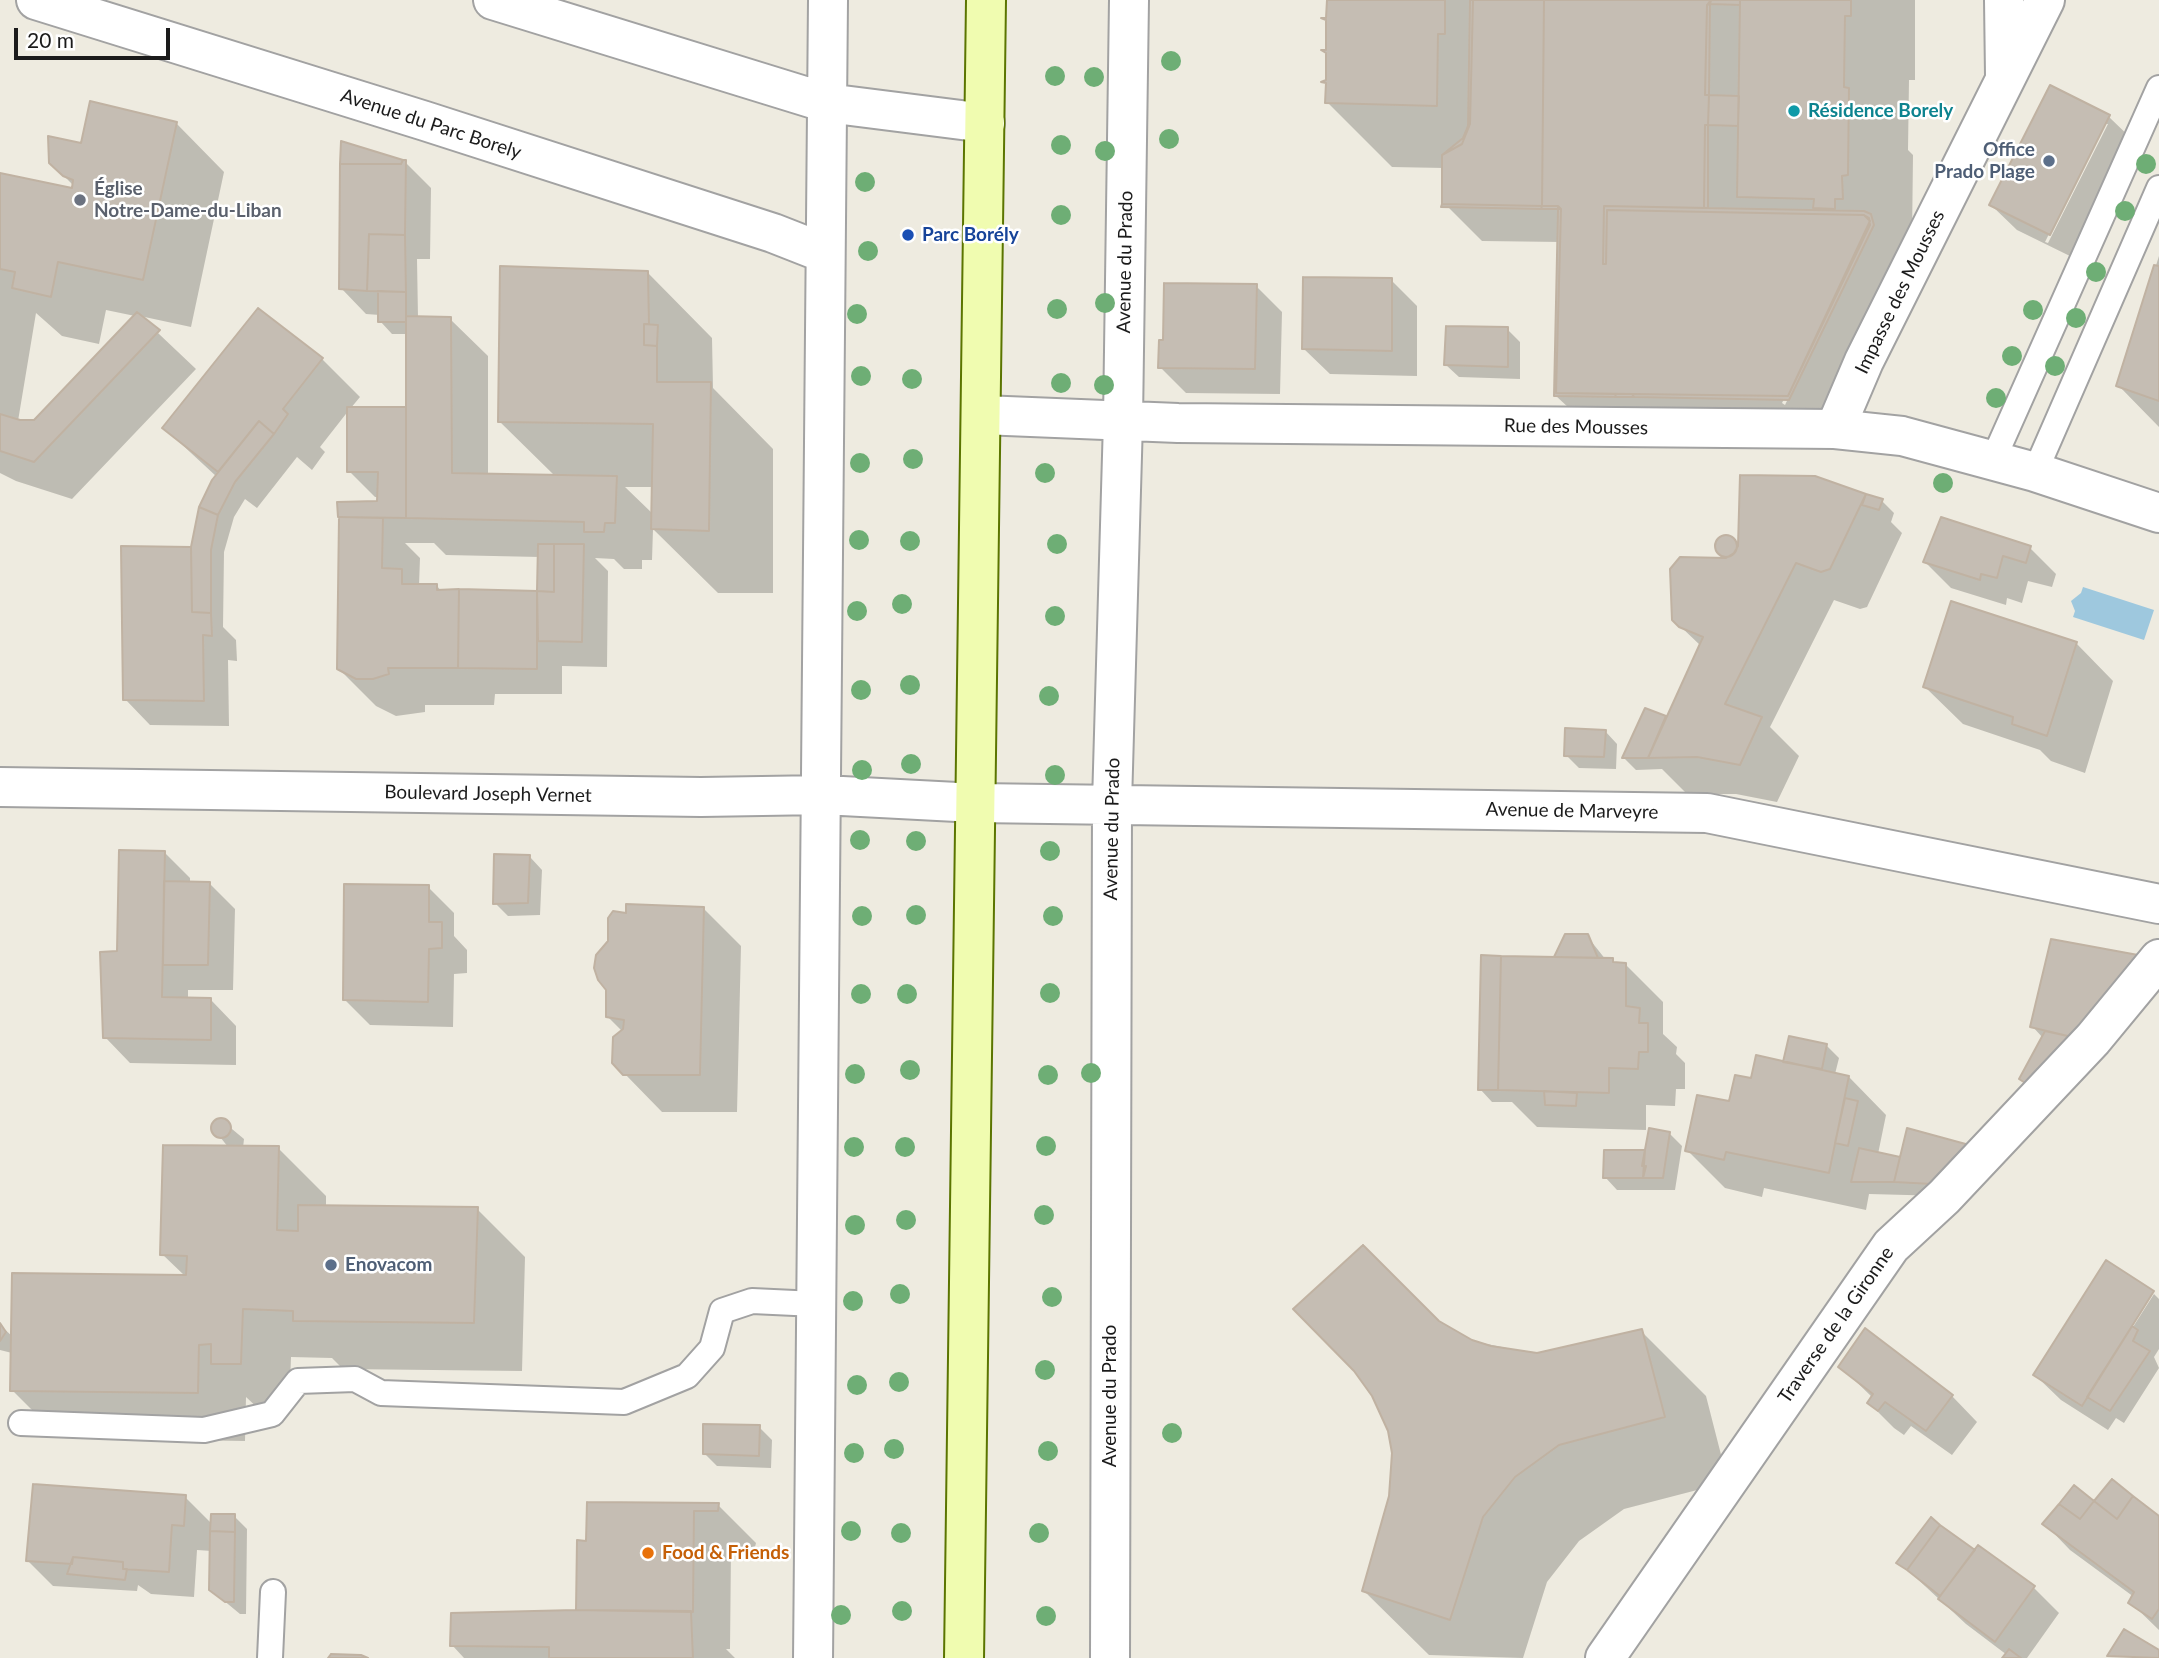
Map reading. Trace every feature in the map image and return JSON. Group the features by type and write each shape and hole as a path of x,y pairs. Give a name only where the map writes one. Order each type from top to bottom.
{"main road":[{"path":"964,1658 986,0"}],"street":[{"name":"Avenue du Parc Borely","path":"36,0 451,129 773,233 824,253"},
{"path":"493,0 827,103 880,113 985,123"},
{"path":"813,1658 823,795 824,253 828,0"},
{"name":"Avenue du Prado","path":"1110,1658 1112,803 1123,421 1129,0"},
{"name":"Impasse des Mousses","path":"2004,0 2005,81"},
{"name":"Impasse des Mousses","path":"1835,429 1864,361 2045,0"},
{"name":"Rue des Mousses","path":"982,415 1123,421 1835,429 1902,436 2035,472 2159,513"},
{"name":"Boulevard Joseph Vernet","path":"0,787 701,797 823,795 976,803"},
{"name":"Avenue de Marveyre","path":"976,803 1707,813 2159,904"},
{"name":"Traverse de la Gironne","path":"1605,1658 1891,1246 1944,1197 2093,1039 2159,959"}],"lane":[{"path":"1993,460 2159,88"},
{"path":"2035,472 2159,188"},
{"path":"20,1423 204,1430 272,1414 298,1381 355,1379 381,1393 624,1402 687,1376 712,1348 722,1311 752,1301 816,1304"},
{"path":"270,1658 273,1592"}],"water":[{"path":"2083,587 2154,610 2144,640 2073,617 2075,611 2071,601 2081,593"}],"building":[{"path":"1327,0 1445,0 1445,34 1438,34 1437,106 1325,103 1326,83 1321,82 1326,80 1326,53 1321,50 1326,50 1326,20 1321,18 1326,18"},
{"path":"1470,0 1473,0 1470,124 1462,144 1442,155 1463,138 1468,126"},
{"path":"1473,0 1544,0 1542,206 1442,204 1442,155 1462,144 1470,124"},
{"path":"1544,0 1711,0 1707,5 1705,95 1709,95 1708,125 1705,125 1704,208 1604,206 1603,264 1606,264 1607,210 1864,215 1869,218 1870,225 1788,396 1556,393 1561,209 1558,206 1542,206"},
{"path":"1711,0 1740,0 1740,5 1710,4"},
{"name":"Résidence Borely","path":"1740,0 1851,0 1851,16 1845,16 1844,87 1849,88 1848,175 1842,176 1843,199 1835,199 1835,209 1813,208 1814,199 1737,197"},
{"path":"1710,4 1709,95 1705,95 1707,5"},
{"name":"Office Prado Plage","path":"2050,85 2110,115 2050,235 1989,205"},
{"path":"1709,95 1739,96 1738,126 1708,125"},
{"name":"Église Notre-Dame-du-Liban","path":"90,101 177,122 143,280 58,262 51,297 12,288 15,272 0,269 0,173 72,188 73,180 63,176 49,163 48,136 81,143"},
{"path":"1705,125 1708,125 1708,208 1704,208"},
{"path":"341,141 403,160 401,164 340,164"},
{"path":"406,160 405,235 369,234 367,291 339,289 340,164 401,164"},
{"path":"1442,204 1542,206 1541,209 1441,207"},
{"path":"1542,206 1558,206 1558,209 1541,209"},
{"path":"1604,206 1864,211 1871,214 1874,225 1789,400 1634,397 1632,394 1788,396 1870,221 1864,215 1607,210 1606,264 1603,264"},
{"path":"1558,209 1561,209 1556,393 1615,394 1616,397 1554,396"},
{"path":"369,234 405,235 406,292 367,291"},
{"path":"2154,265 2159,266 2159,401 2116,386"},
{"path":"500,266 648,271 649,324 644,324 644,345 657,346 657,382 711,382 709,531 651,529 653,424 498,422"},
{"path":"1303,277 1392,278 1392,351 1302,349"},
{"path":"1164,283 1257,284 1255,369 1158,368 1159,340 1163,340"},
{"path":"378,291 406,292 406,322 378,322"},
{"path":"258,308 323,358 283,409 288,414 274,434 259,421 218,472 162,428"},
{"path":"137,312 160,330 34,462 0,451 0,414 20,420 34,420"},
{"path":"406,316 451,317 452,473 617,476 615,523 605,523 604,532 584,532 584,522 406,518"},
{"path":"644,324 658,325 657,346 644,345"},
{"path":"1446,326 1508,327 1508,367 1444,365"},
{"path":"1615,394 1632,394 1634,397 1616,397"},
{"path":"347,407 406,407 406,518 338,517 337,502 377,501 378,472 347,472"},
{"path":"259,421 274,434 235,482 218,515 199,507 212,480"},
{"path":"1740,475 1815,476 1866,494 1830,569 1821,572 1796,563 1725,704 1762,717 1740,765 1697,757 1648,758 1703,637 1679,627 1672,620 1670,569 1680,557 1726,558 1734,553 1738,546"},
{"path":"1866,494 1883,499 1879,510 1862,505"},
{"path":"199,507 218,515 211,550 211,613 192,612 191,547"},
{"path":"339,517 383,518 382,568 402,569 402,584 437,584 437,590 459,589 458,668 388,668 389,674 373,679 356,679 337,669"},
{"path":"1941,517 2031,546 2026,563 2003,556 1997,578 1981,574 1980,580 1923,562"},
{"path":"1722,535 1730,535 1737,542 1737,550 1730,557 1722,557 1715,550 1715,542"},
{"path":"538,544 554,544 554,592 537,591"},
{"path":"554,544 584,544 582,642 538,641 537,591 554,592"},
{"path":"121,546 191,547 192,612 211,613 212,636 203,635 204,701 123,700"},
{"path":"459,589 537,591 537,669 458,668"},
{"path":"1951,601 2077,642 2047,736 2012,724 2013,717 1923,687"},
{"path":"1645,708 1666,716 1648,758 1622,758"},
{"path":"1565,728 1606,730 1604,757 1564,756"},
{"path":"119,850 165,851 162,997 211,998 211,1040 103,1038 100,952 117,951"},
{"path":"494,854 530,855 528,903 493,904"},
{"path":"164,881 210,882 208,965 163,965"},
{"path":"344,884 429,885 429,922 442,922 442,948 429,949 428,1002 343,1000"},
{"path":"626,904 704,907 700,1075 623,1075 612,1063 613,1037 623,1029 624,1020 606,1017 606,990 598,980 594,968 596,955 608,941 608,918 613,911 626,913"},
{"path":"1565,934 1588,934 1598,958 1554,957"},
{"path":"2051,939 2138,955 2072,1037 2030,1027"},
{"path":"1481,955 1501,956 1498,1090 1478,1090"},
{"path":"1501,956 1613,958 1613,962 1626,963 1626,1006 1640,1008 1639,1023 1648,1023 1648,1052 1639,1052 1638,1069 1609,1068 1609,1093 1498,1090"},
{"path":"2045,1031 2072,1037 2030,1086 2019,1079"},
{"path":"1789,1036 1827,1044 1822,1069 1783,1062"},
{"path":"1756,1055 1849,1076 1829,1173 1726,1152 1724,1160 1685,1151 1697,1095 1729,1101 1735,1075 1751,1078"},
{"path":"1544,1091 1577,1093 1576,1106 1545,1105"},
{"path":"1845,1098 1858,1101 1848,1146 1835,1143"},
{"path":"221,1118 228,1121 231,1128 228,1135 221,1138 214,1135 211,1128 214,1121"},
{"path":"1649,1128 1670,1132 1663,1178 1643,1178 1646,1166 1642,1166"},
{"path":"1907,1128 1973,1146 1932,1184 1894,1182"},
{"name":"Enovacom","path":"163,1145 279,1146 277,1230 298,1231 298,1205 478,1207 474,1323 293,1321 293,1311 243,1309 241,1364 211,1364 211,1344 199,1345 198,1393 10,1391 12,1273 186,1275 187,1256 160,1255"},
{"path":"1859,1148 1900,1157 1894,1182 1851,1182"},
{"path":"1604,1150 1645,1150 1643,1178 1603,1178"},
{"path":"1363,1245 1439,1321 1472,1340 1491,1346 1537,1353 1642,1329 1665,1417 1559,1445 1515,1477 1483,1517 1450,1620 1362,1591 1389,1496 1392,1453 1388,1431 1372,1396 1354,1371 1293,1309"},
{"path":"2106,1260 2154,1291 2082,1406 2033,1375"},
{"path":"0,1323 6,1332 0,1341"},
{"path":"2132,1326 2138,1330 2133,1341 2150,1351 2110,1411 2087,1397"},
{"path":"1865,1328 1953,1395 1926,1431 1885,1402 1878,1411 1867,1403 1873,1394 1838,1367"},
{"path":"703,1424 760,1425 759,1456 703,1454"},
{"path":"2112,1479 2133,1496 2117,1519 2094,1501"},
{"path":"33,1484 186,1495 184,1526 172,1525 169,1572 123,1569 123,1562 73,1557 72,1564 26,1561"},
{"path":"2074,1485 2094,1501 2080,1519 2059,1504"},
{"path":"2133,1496 2159,1516 2159,1609 2152,1619 2128,1603 2134,1592 2042,1524 2059,1504 2080,1519 2094,1501 2117,1519"},
{"path":"587,1502 719,1503 718,1511 694,1511 693,1612 576,1610 577,1540 586,1541"},
{"path":"211,1514 235,1514 235,1532 210,1531"},
{"path":"1931,1517 1940,1525 1907,1570 1896,1563"},
{"path":"1940,1525 1975,1550 1940,1596 1907,1570"},
{"path":"210,1531 235,1532 234,1602 225,1602 209,1590"},
{"path":"1978,1545 2035,1586 1995,1642 1938,1599"},
{"path":"73,1557 123,1562 123,1569 127,1569 125,1580 67,1574"},
{"path":"691,1611 693,1658 549,1658 549,1647 450,1646 451,1613"},
{"path":"2124,1629 2159,1650 2159,1658 2107,1656"},
{"path":"2009,1649 2021,1658 2002,1658"},
{"path":"331,1654 361,1655 368,1658 328,1658"}],"place":[{"name":"Résidence Borely","path":"1794,111"},
{"name":"Office Prado Plage","path":"2049,161"},
{"name":"Église Notre-Dame-du-Liban","path":"80,200"},
{"name":"Parc Borély","path":"908,235"},
{"name":"Enovacom","path":"331,1265"},
{"name":"Food & Friends","path":"648,1553"}]}
